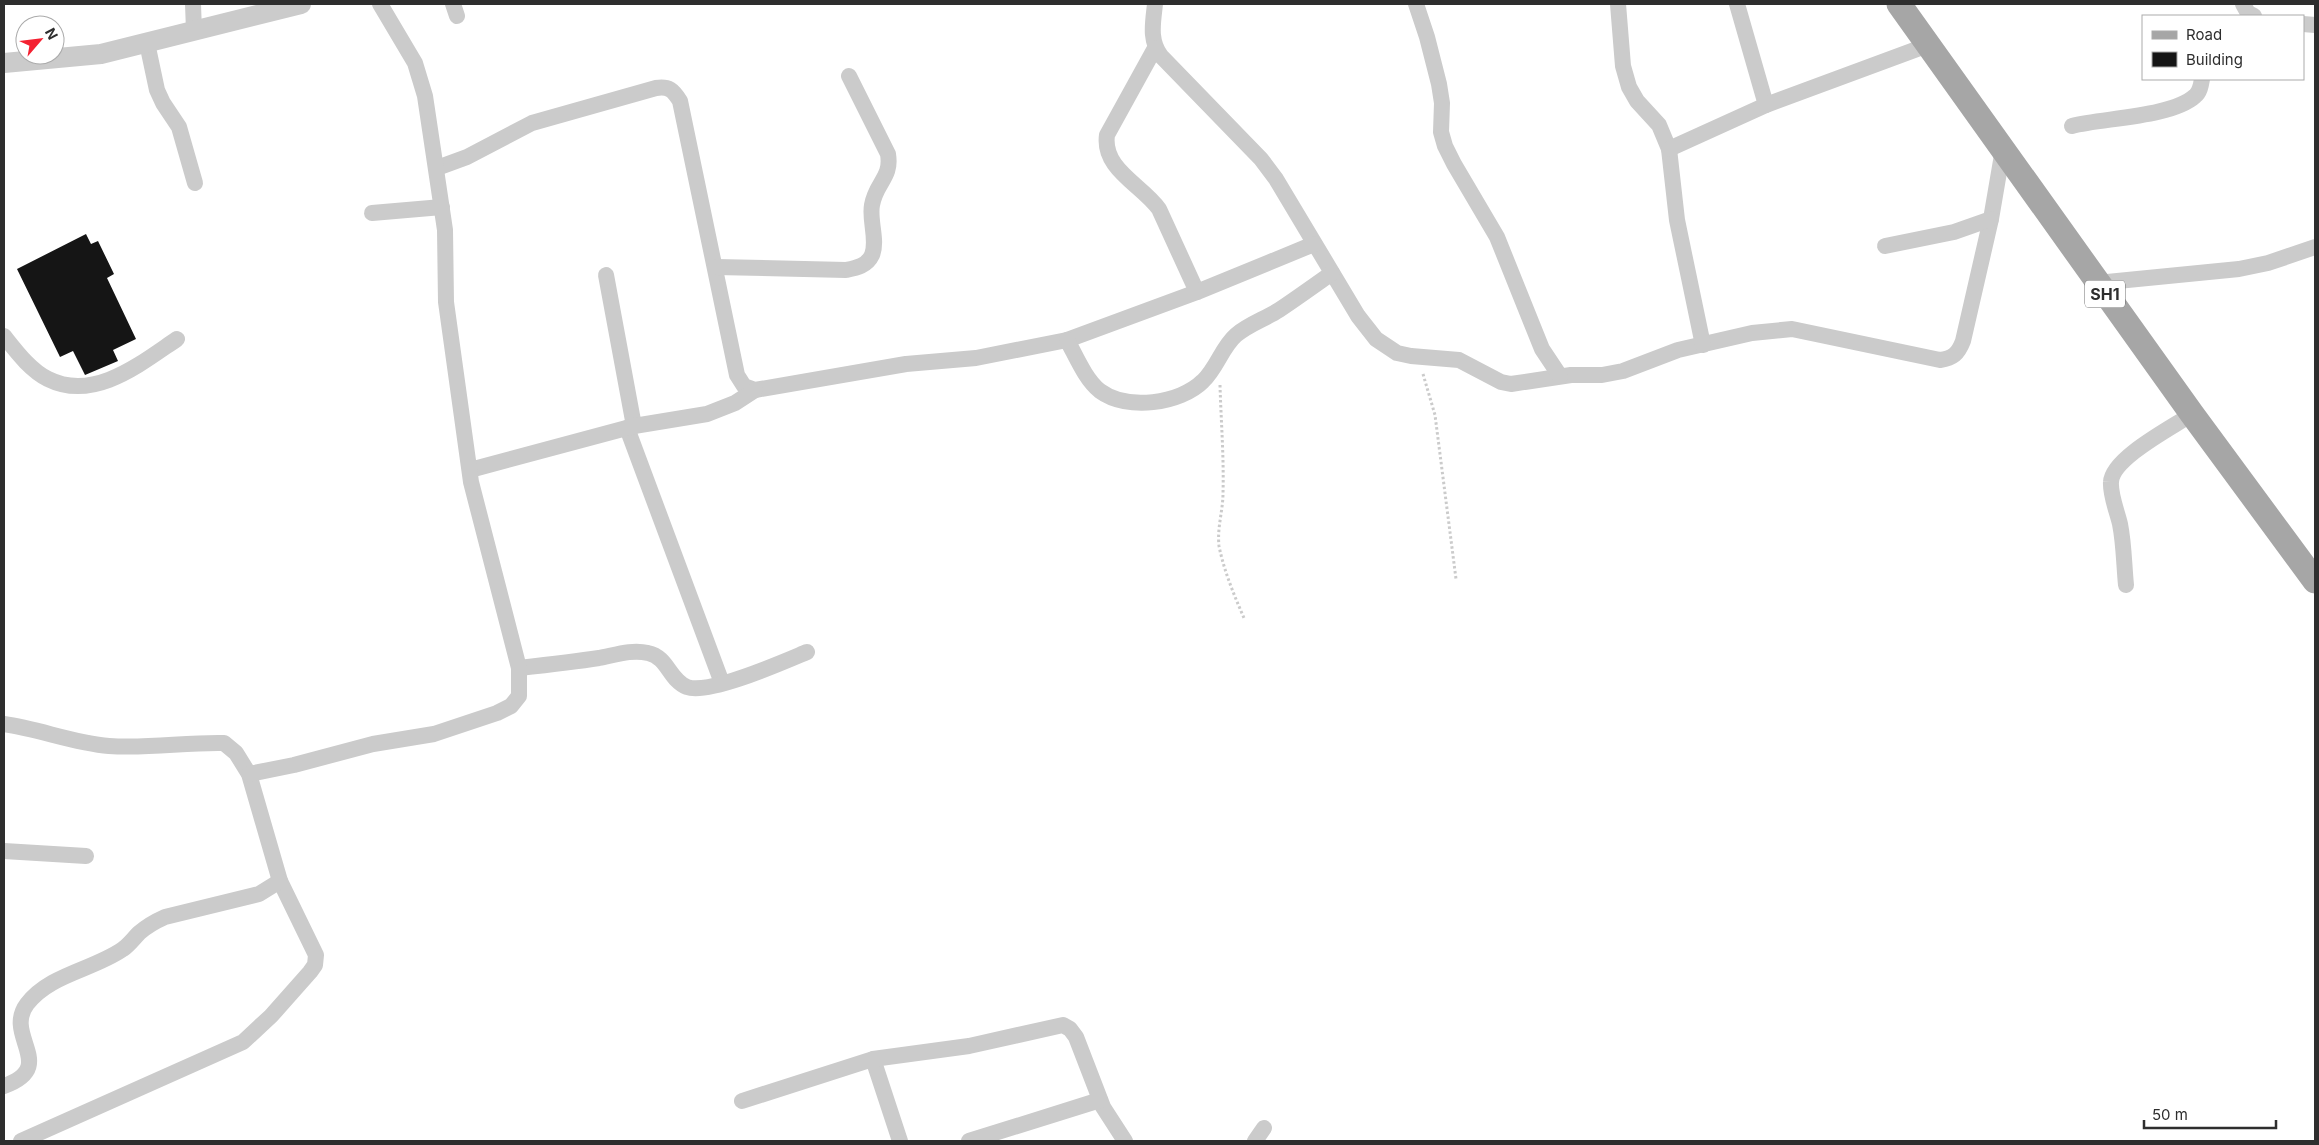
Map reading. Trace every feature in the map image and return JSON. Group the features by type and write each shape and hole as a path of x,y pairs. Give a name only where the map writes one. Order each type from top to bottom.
{"main road":[{"name":"SH1","path":"1899,4 2192,414 2315,581"}],"street":[{"path":"193,4 194,31"},
{"path":"4,63 101,54 301,4"},
{"path":"248,774 294,765 373,744 434,734 497,713 511,706 519,696 519,668 475,504 446,302 445,230 437,168 421,80 415,63 380,4"},
{"path":"1155,4 1152,36 1155,48 1261,159 1276,179 1349,302 1376,339 1397,353 1459,360 1501,382 1511,384 1560,376 1602,375 1623,371 1678,350 1752,333 1792,329 1940,360 1951,358 1959,351 1963,341 2003,150"},
{"path":"1416,4 1439,84 1442,103 1441,132 1445,146 1497,237 1542,349 1560,376"},
{"path":"1618,4 1623,66 1629,87 1636,101 1659,124 1669,149 1677,220 1703,345"},
{"path":"1736,4 1766,105"},
{"path":"2243,4 2248,13 2252,15"},
{"path":"147,43 157,90 179,127 195,183"},
{"path":"1669,149 1766,105 1928,45"},
{"path":"1155,48 1107,135 1106,145 1108,156 1118,169 1150,197 1159,209 1197,292"},
{"path":"716,266 846,270 858,268 867,262 872,254 874,240 872,206 875,193 890,166 888,154 849,76"},
{"path":"2072,126 2157,112 2174,106 2195,96 2200,89 2202,80"},
{"path":"437,168 467,157 532,123 665,86 673,90 680,100 716,266 737,375 744,386 755,390"},
{"path":"372,213 442,207"},
{"path":"1886,246 1954,232 1990,219"},
{"path":"470,470 630,427 708,414 735,403 755,390 906,364 976,358 1067,340 1197,292 1314,244"},
{"path":"2098,283 2239,269 2268,263 2315,247"},
{"path":"1067,340 1099,390 1112,398 1140,404 1162,401 1187,392 1206,378 1235,336 1279,310 1332,273"},
{"path":"606,275 630,427 722,683"},
{"path":"4,336 34,369 47,379 78,387 96,385 114,378 177,339"},
{"path":"2126,586 2120,525 2111,482 2114,473 2122,462 2138,449 2192,414"},
{"path":"519,668 618,653 648,652 665,662 678,681 688,688 703,688 807,652"},
{"path":"4,724 56,734 89,744 111,746 224,743 236,753 248,774 280,881 316,955 315,964 310,972 272,1016 243,1042 223,1053 21,1141"},
{"path":"4,851 86,856"},
{"path":"4,1086 20,1079 29,1070 31,1059 20,1029 20,1017 27,1004 38,992 52,983 122,950 145,929 165,917 259,894 280,881"},
{"path":"742,1101 873,1059 962,1047 1063,1025 1070,1029 1076,1037 1100,1100 1125,1141"},
{"path":"873,1059 900,1141"},
{"path":"974,1141 1100,1100"}],"path":[{"path":"1411,356 1427,382 1435,415 1456,579"},
{"path":"1219,357 1223,479 1223,501 1218,529 1219,545 1224,566 1244,618"}],"building":[{"path":"86,234 91,244 98,241 114,274 107,278 136,339 113,350 118,361 85,375 73,351 60,357 17,269"}]}
